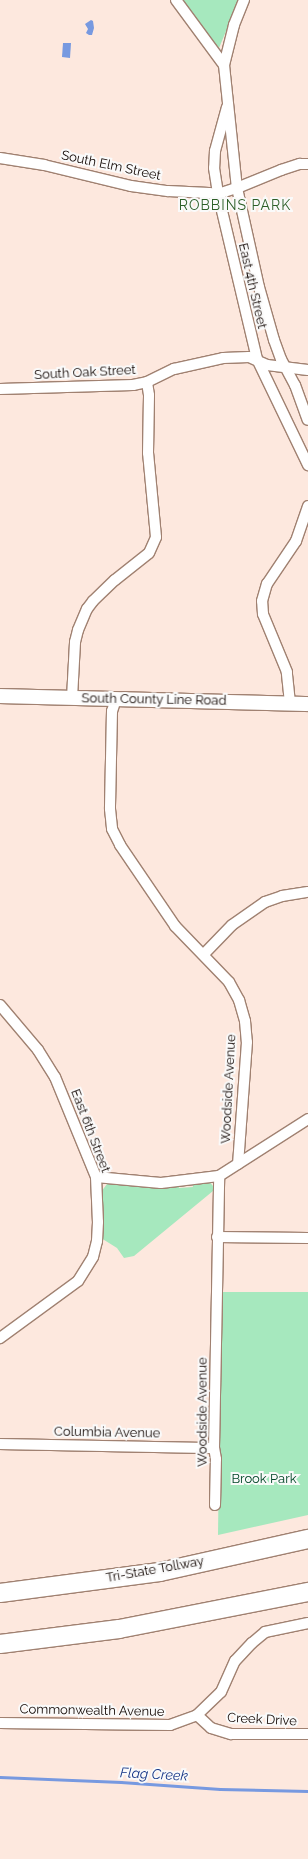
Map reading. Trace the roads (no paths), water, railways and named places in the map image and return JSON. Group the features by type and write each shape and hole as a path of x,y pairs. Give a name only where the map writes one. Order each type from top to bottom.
{"highway":[{"name":"Tri-State Tollway","path":"0,1593 160,1572 308,1539"},
{"path":"0,1644 126,1628 308,1592"}],"main road":[{"name":"South County Line Road","path":"0,696 308,704"}],"street":[{"name":"East 4th Street","path":"176,0 224,65"},
{"name":"East 4th Street","path":"244,0 234,25 224,65 237,188 259,287 274,340 308,420"},
{"name":"East 4th Street","path":"228,104 215,151 214,168 218,194 257,359 308,465"},
{"name":"South Elm Street","path":"0,158 44,165 131,186 168,191 218,194 281,170 300,164 308,164"},
{"name":"South Oak Street","path":"0,389 133,385 147,382 174,368 197,362 240,357 257,359 267,365 308,370"},
{"path":"72,698 75,642 78,630 87,609 93,601 115,580 149,552 156,536 148,452 150,395 147,382"},
{"path":"290,703 287,672 263,614 262,601 267,584 289,554 296,541 308,506"},
{"name":"Woodside Avenue","path":"116,699 112,711 110,809 112,829 120,845 175,926 204,954 229,982 239,1000 245,1021 246,1057 238,1164"},
{"path":"204,954 232,925 265,902 282,896 308,892"},
{"name":"East 6th Street","path":"0,1005 38,1050 55,1077 96,1177 97,1241 93,1257 78,1281 0,1338"},
{"path":"96,1177 160,1183 219,1176 308,1119"},
{"name":"Woodside Avenue","path":"215,1505 216,1459 214,1448 219,1176"},
{"path":"217,1237 308,1238"},
{"name":"Columbia Avenue","path":"0,1444 214,1448"},
{"name":"Commonwealth Avenue","path":"0,1723 170,1725 197,1715 221,1692 235,1661 252,1642 265,1632 308,1623"},
{"name":"Creek Drive","path":"197,1715 211,1728 231,1734 308,1734"}],"water":[{"path":"91,20 93,21 94,28 92,35 89,35 86,33 88,29 85,24"},
{"path":"63,43 71,43 70,58 62,57"}],"waterway":[{"name":"Flag Creek","path":"0,1777 121,1782 220,1789 308,1791"}],"district":[{"name":"ROBBINS PARK","path":"235,205"}],"park label":[{"name":"Brook Park","path":"264,1479"}]}
